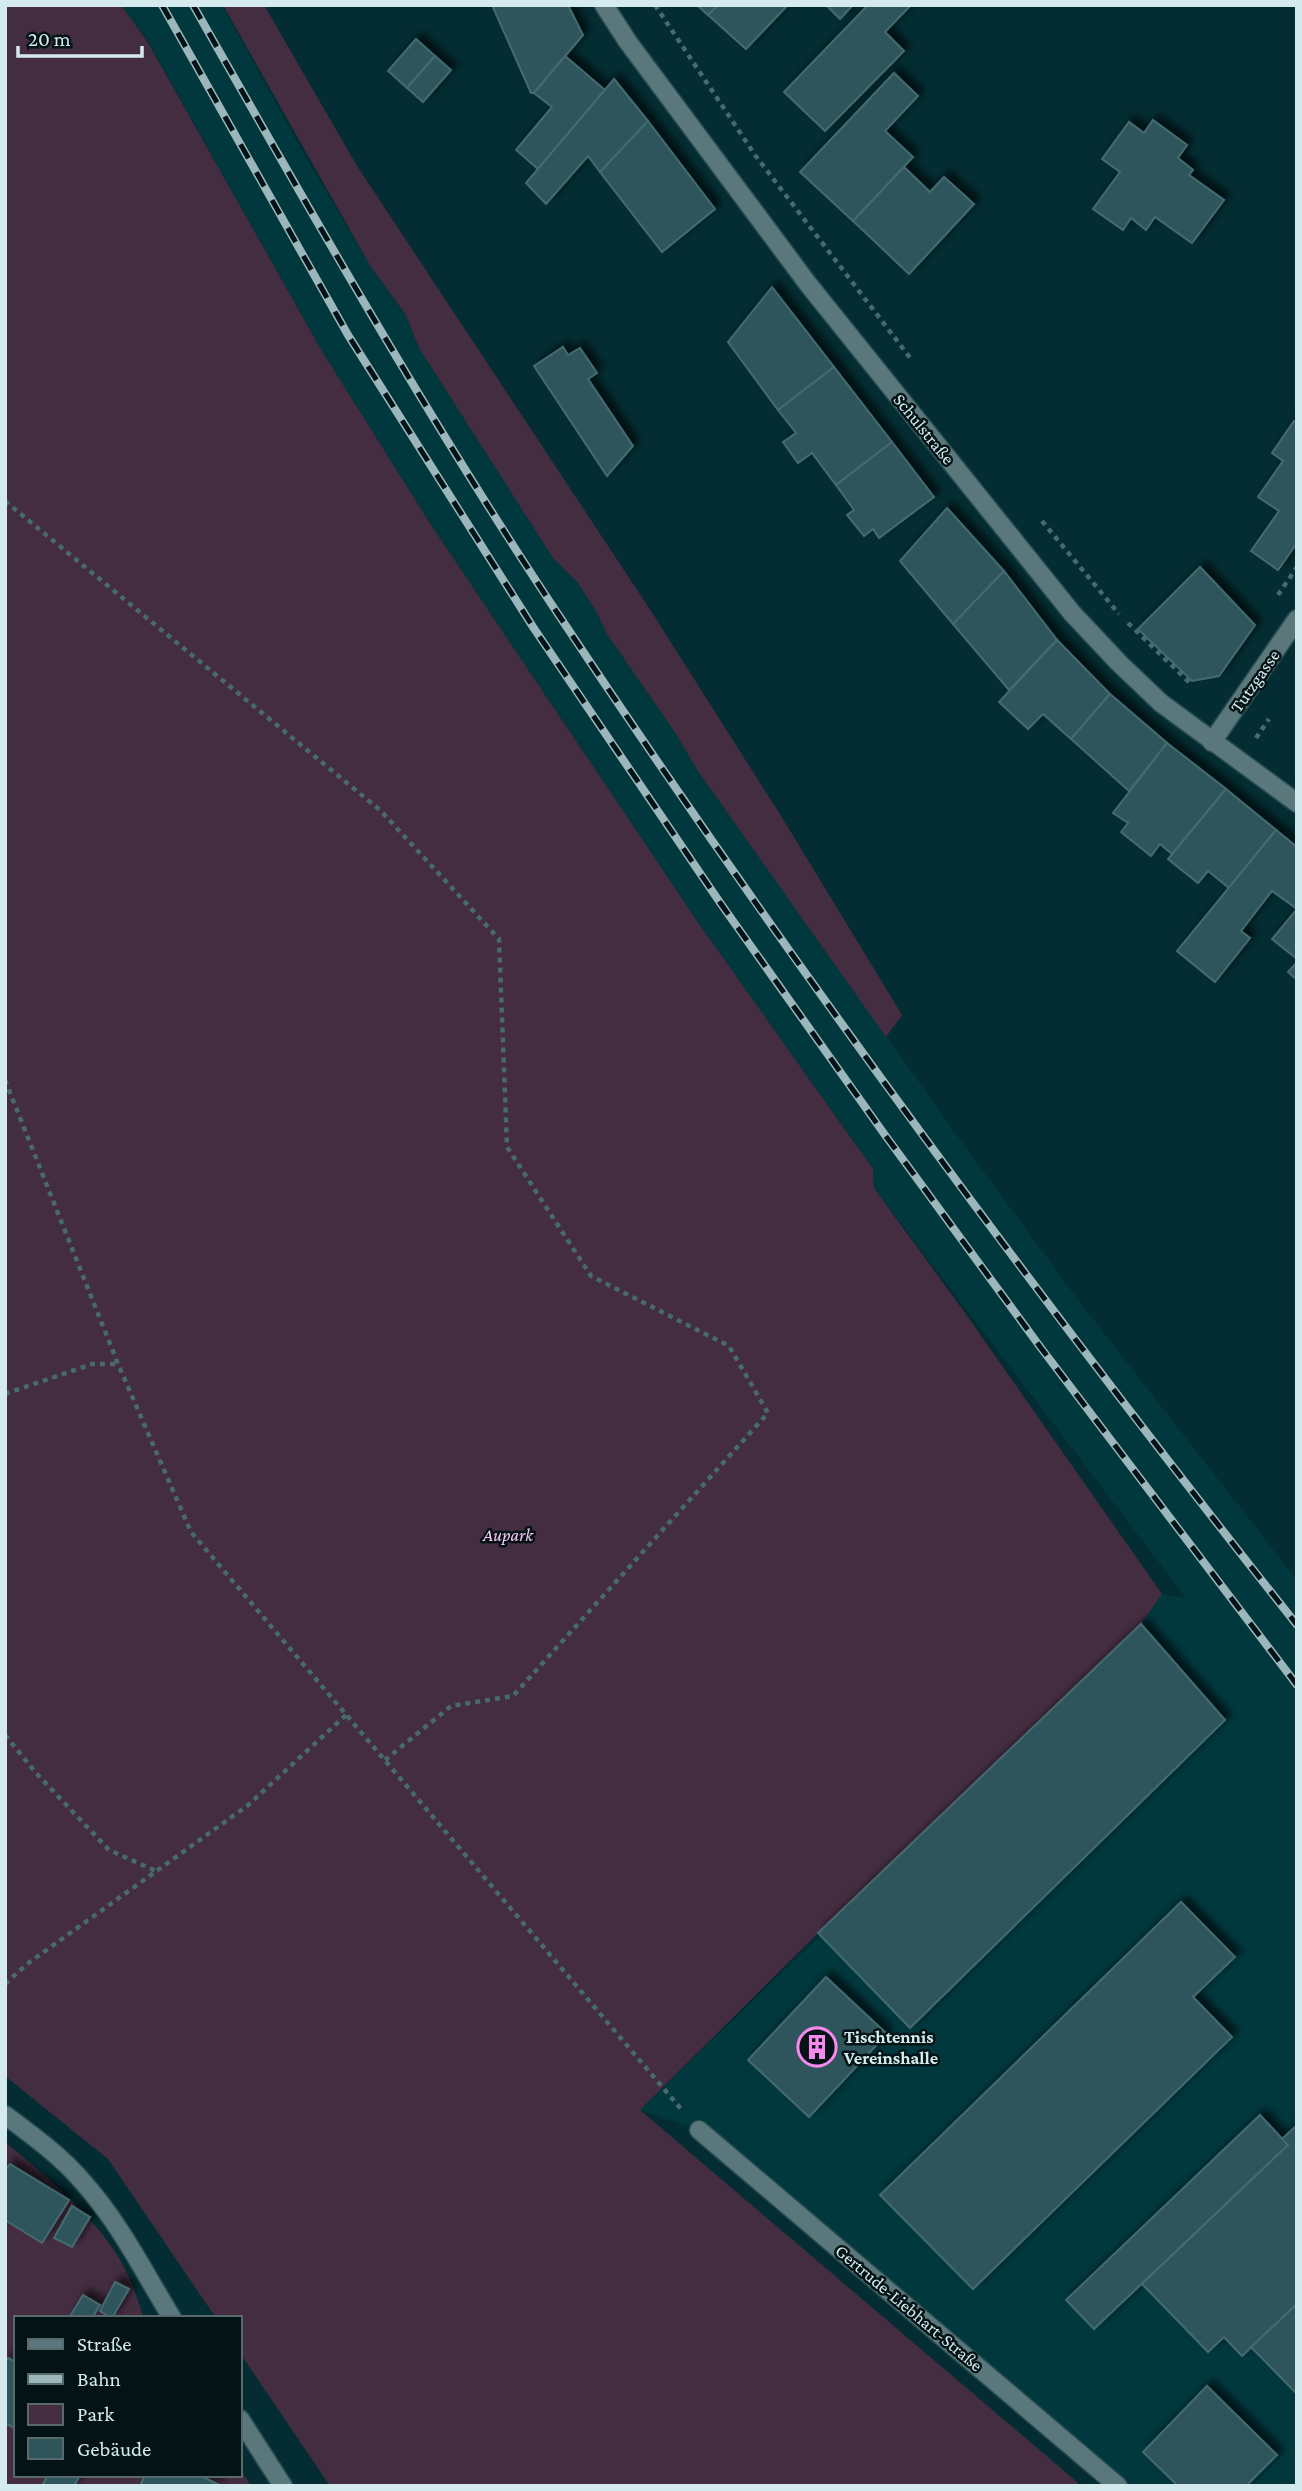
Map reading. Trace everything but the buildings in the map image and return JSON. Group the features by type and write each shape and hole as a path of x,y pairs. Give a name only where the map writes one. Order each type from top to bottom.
{"street":[{"name":"Schulstraße","path":"604,5 628,42 808,284 1072,613 1161,703 1297,803"},
{"name":"Tutzgasse","path":"1212,742 1297,619"},
{"path":"5,2115 83,2181 115,2225 171,2316"},
{"name":"Gertrude-Liebhart-Straße","path":"699,2130 1118,2486"},
{"path":"242,2422 283,2486"}],"path":[{"path":"655,5 755,155 912,360"},
{"path":"5,501 381,811 499,939 506,1147 591,1276 729,1346 768,1413 513,1696 451,1706 384,1760"},
{"path":"1033,511 1122,618 1199,691 1268,741"},
{"path":"5,1080 118,1364 191,1532 699,2130"},
{"path":"5,1394 92,1364 118,1364"},
{"path":"5,1984 27,1964 247,1806 346,1715"},
{"path":"5,1735 36,1773 109,1850 157,1871"}],"shaded area":[{"path":"121,5 222,5 296,140 371,267 406,315 419,348 553,558 578,583 607,634 674,731 698,771 956,1134 1082,1305 1297,1580 1297,2486 1118,2486 699,2130 640,2110 1141,1624 1162,1594 1186,1598 874,1188 873,1169 699,924 433,528 323,353 148,41"}],"green space":[{"name":"Aupark","path":"5,5 121,5 147,41 323,353 433,528 699,924 873,1169 874,1188 1162,1594 1141,1624 818,1933 640,2110 1077,2482 1077,2486 330,2486 242,2356 242,2316 215,2316 108,2159 5,2076"},
{"path":"223,5 264,5 357,166 651,611 786,824 902,1015 886,1037 698,771 674,731 607,634 578,583 553,558 419,348 406,315 371,267"},
{"path":"5,2142 54,2184 101,2233 124,2267 143,2316 14,2316 14,2477 242,2477 242,2472 251,2486 5,2486"}],"railway":[{"path":"162,5 348,335 533,627 721,904 885,1135 1041,1348 1297,1685"},
{"path":"193,5 325,236 462,465 645,744 825,1001 1010,1253 1297,1625"}],"place":[{"name":"Tischtennis Vereinshalle","path":"817,2047"}]}
